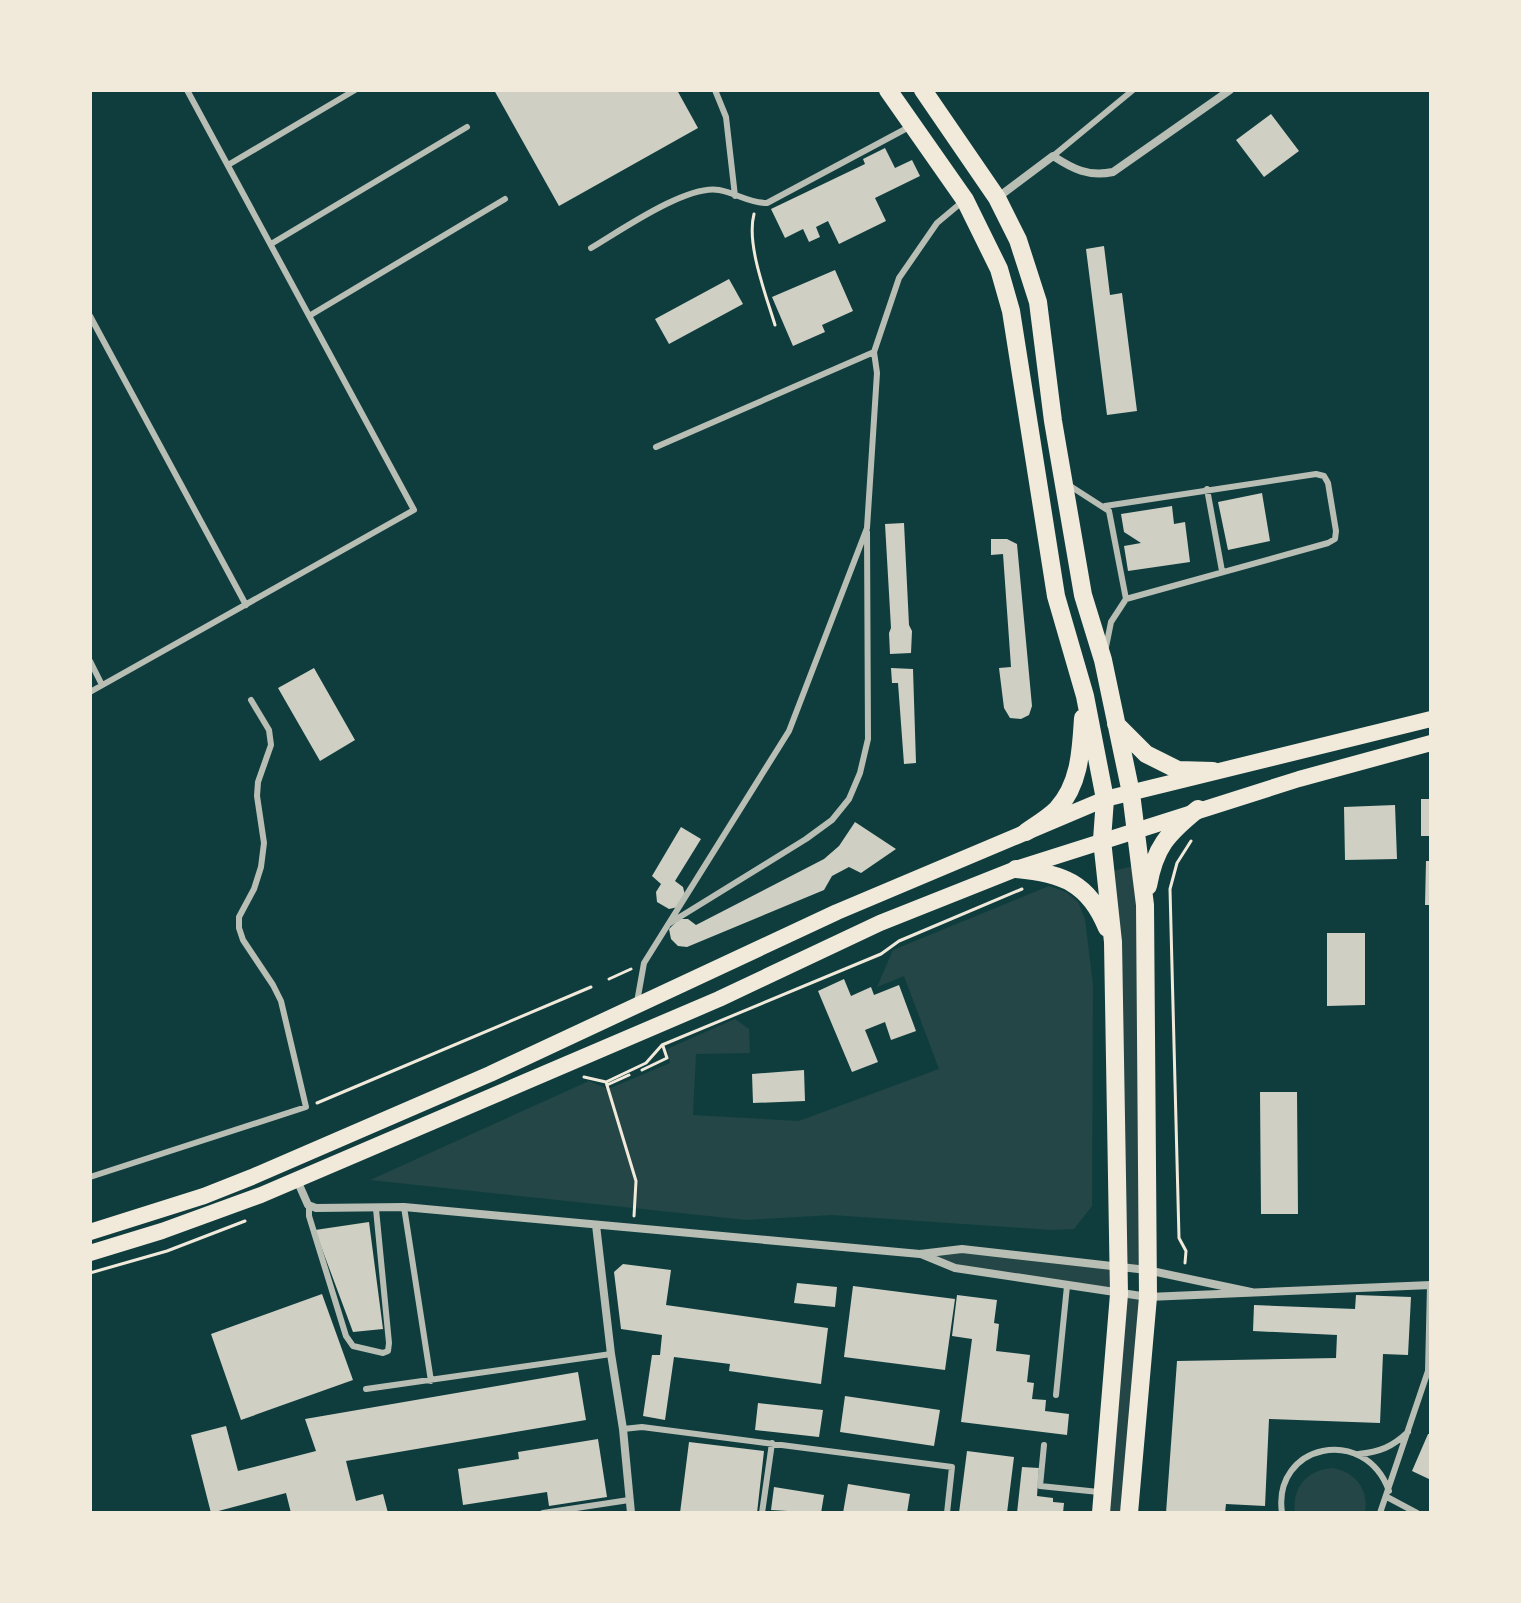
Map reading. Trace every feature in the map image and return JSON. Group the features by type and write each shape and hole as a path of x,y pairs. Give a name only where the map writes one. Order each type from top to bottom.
{"main road":[{"path":"888,90 965,200 999,269 1011,311 1056,596 1085,696 1105,799 1102,840 1113,942 1119,1294 1101,1513"},
{"path":"923,90 997,198 1018,240 1038,302 1083,595 1103,660 1131,793 1145,905 1148,1297 1129,1513"},
{"path":"1026,832 1056,810 1073,784 1081,748 1085,696"},
{"path":"90,1232 204,1196 252,1177 490,1074 837,912 1105,799 1431,719"},
{"path":"1116,724 1146,754 1178,770 1213,771"},
{"path":"90,1253 202,1217 297,1180 719,999 880,923 1016,869 1198,809 1431,743"},
{"path":"1145,905 1155,855 1173,829 1198,809"},
{"path":"1016,869 1050,873 1080,888 1100,911 1113,942"}],"street":[{"path":"997,198 1053,156 1082,173 1097,175 1113,172 1230,90"},
{"path":"297,1180 309,1205 316,1208 404,1207 920,1254 962,1249 1147,1270 1251,1292"},
{"path":"596,1225 631,1513"},
{"path":"920,1254 955,1268 1148,1297 1431,1285"}],"lane":[{"path":"90,692 414,510 187,90"},
{"path":"228,165 355,90"},
{"path":"715,90 726,117 735,196"},
{"path":"1053,156 1133,90"},
{"path":"591,248 688,193 720,190 757,203 767,203 913,125"},
{"path":"271,244 467,127"},
{"path":"309,316 505,199"},
{"path":"667,925 832,820 849,799 860,773 868,739 867,528 877,373 874,352 899,278 937,223 965,200"},
{"path":"90,316 246,605"},
{"path":"656,447 874,352"},
{"path":"1103,660 1111,622 1126,599 1328,543 1335,539 1336,531 1328,483 1324,476 1316,474 1105,506"},
{"path":"1064,483 1109,511 1126,599"},
{"path":"1207,489 1222,571"},
{"path":"636,1005 644,963 789,731 867,528"},
{"path":"90,661 102,685"},
{"path":"90,1177 306,1107 281,1001 243,940 239,928 239,917 254,889 261,867 264,843 258,782 271,745 269,730 251,700"},
{"path":"309,1205 309,1216 346,1336 353,1346 383,1353 388,1351 389,1343 376,1209"},
{"path":"404,1207 431,1381"},
{"path":"1380,1513 1428,1371 1431,1285"},
{"path":"1056,1395 1067,1286"},
{"path":"366,1389 611,1354"},
{"path":"623,1429 642,1427 952,1467 947,1513"},
{"path":"1358,1454 1378,1452 1395,1445 1409,1431"},
{"path":"762,1513 772,1443"},
{"path":"1044,1445 1040,1486 1102,1492"},
{"path":"1282,1513 1282,1492 1288,1476 1304,1459 1330,1449 1345,1449 1358,1454 1378,1469 1388,1494 1417,1513"},
{"path":"543,1513 629,1500"}],"path":[{"path":"757,203 751,226 775,325"},
{"path":"1155,855 1193,838 1177,863 1170,889 1179,1238 1186,1251 1185,1277"},
{"path":"606,1084 646,1063 662,1045 881,954 899,941 1032,885"},
{"path":"609,979 630,970"},
{"path":"306,1107 591,987"},
{"path":"642,1070 667,1058 662,1045"},
{"path":"585,1076 606,1084 629,1075"},
{"path":"606,1084 636,1181 633,1228"},
{"path":"90,1273 167,1251 251,1218"}],"shaded area":[{"path":"1140,864 1147,1270 1118,1267 1119,1294 1148,1297 1129,1513 1101,1513 1118,1294 955,1268 928,1253 962,1249 1117,1267 1106,873"},
{"path":"1049,886 1066,892 1078,902 1085,919 1093,985 1092,1206 1074,1229 832,1215 746,1220 370,1180 589,1081 608,1089 670,1063 667,1049 735,1019 749,1029 750,1053 696,1054 693,1115 799,1121 939,1069 904,976 877,987 893,950"},
{"path":"1333,1468 1359,1483 1365,1497 1365,1513 1295,1513 1296,1495 1303,1482 1316,1472"}],"building":[{"path":"494,90 677,90 698,128 559,206"},
{"path":"1271,114 1299,151 1264,177 1236,140"},
{"path":"885,148 895,168 912,160 920,176 875,198 886,221 839,244 828,221 816,227 820,237 809,242 803,229 785,238 771,209 865,164 863,159"},
{"path":"1104,246 1110,295 1122,293 1137,411 1107,415 1086,249"},
{"path":"835,270 853,311 822,325 825,332 793,346 772,297"},
{"path":"729,279 743,304 669,344 655,319"},
{"path":"1262,493 1270,541 1228,550 1218,502"},
{"path":"1172,506 1174,524 1185,522 1190,562 1128,571 1124,546 1141,543 1124,532 1121,514"},
{"path":"904,523 911,653 890,654 885,524"},
{"path":"991,539 1007,539 1017,544 1032,706 1029,715 1021,719 1010,718 1004,708 999,668 1011,667 1003,554 991,555"},
{"path":"314,668 355,740 320,761 278,688"},
{"path":"891,668 913,669 916,763 904,764 898,683 892,683"},
{"path":"1421,799 1431,799 1431,836 1421,836"},
{"path":"1395,805 1397,859 1345,860 1344,807"},
{"path":"855,822 896,849 861,873 849,867 832,876 824,890 687,947 678,946 671,939 669,929 679,919 688,919 696,925 824,859 839,846"},
{"path":"681,827 701,839 675,881 683,887 685,895 678,907 669,909 657,902 656,892 661,884 652,876"},
{"path":"1426,861 1431,861 1431,905 1425,905"},
{"path":"1327,933 1365,933 1365,1005 1327,1006"},
{"path":"844,979 851,996 871,987 874,995 899,985 916,1031 891,1040 885,1022 865,1030 878,1062 852,1072 818,991"},
{"path":"804,1070 805,1101 753,1103 752,1074"},
{"path":"1260,1092 1297,1092 1298,1214 1261,1214"},
{"path":"369,1222 383,1329 353,1332 315,1230"},
{"path":"623,1264 671,1270 666,1305 828,1328 821,1384 729,1371 730,1364 674,1357 665,1420 643,1416 652,1355 660,1355 662,1335 621,1329 614,1272"},
{"path":"797,1283 837,1287 835,1307 794,1303"},
{"path":"853,1286 955,1299 945,1370 844,1357"},
{"path":"322,1294 353,1380 241,1420 211,1334"},
{"path":"957,1295 997,1300 994,1323 999,1324 996,1351 1030,1355 1027,1382 1034,1383 1032,1399 1046,1400 1045,1411 1069,1414 1067,1435 961,1422 972,1339 952,1336"},
{"path":"1356,1295 1411,1297 1408,1355 1383,1354 1380,1423 1269,1419 1265,1506 1226,1504 1225,1513 1166,1513 1177,1361 1336,1358 1337,1335 1253,1331 1254,1305 1355,1309"},
{"path":"578,1372 586,1420 346,1461 356,1501 383,1494 388,1513 291,1513 286,1493 211,1513 191,1435 226,1426 238,1471 316,1451 305,1419"},
{"path":"845,1396 940,1410 934,1446 840,1432"},
{"path":"758,1403 823,1410 819,1437 755,1430"},
{"path":"1428,1434 1431,1434 1431,1480 1412,1471"},
{"path":"598,1439 607,1497 549,1506 547,1492 463,1505 458,1469 519,1459 518,1452"},
{"path":"689,1442 764,1451 757,1513 680,1513"},
{"path":"967,1451 1014,1457 1007,1513 959,1513"},
{"path":"1022,1467 1039,1468 1037,1496 1064,1503 1063,1513 1017,1513"},
{"path":"848,1484 910,1494 907,1513 843,1513"},
{"path":"774,1487 824,1495 821,1513 771,1510"}]}
